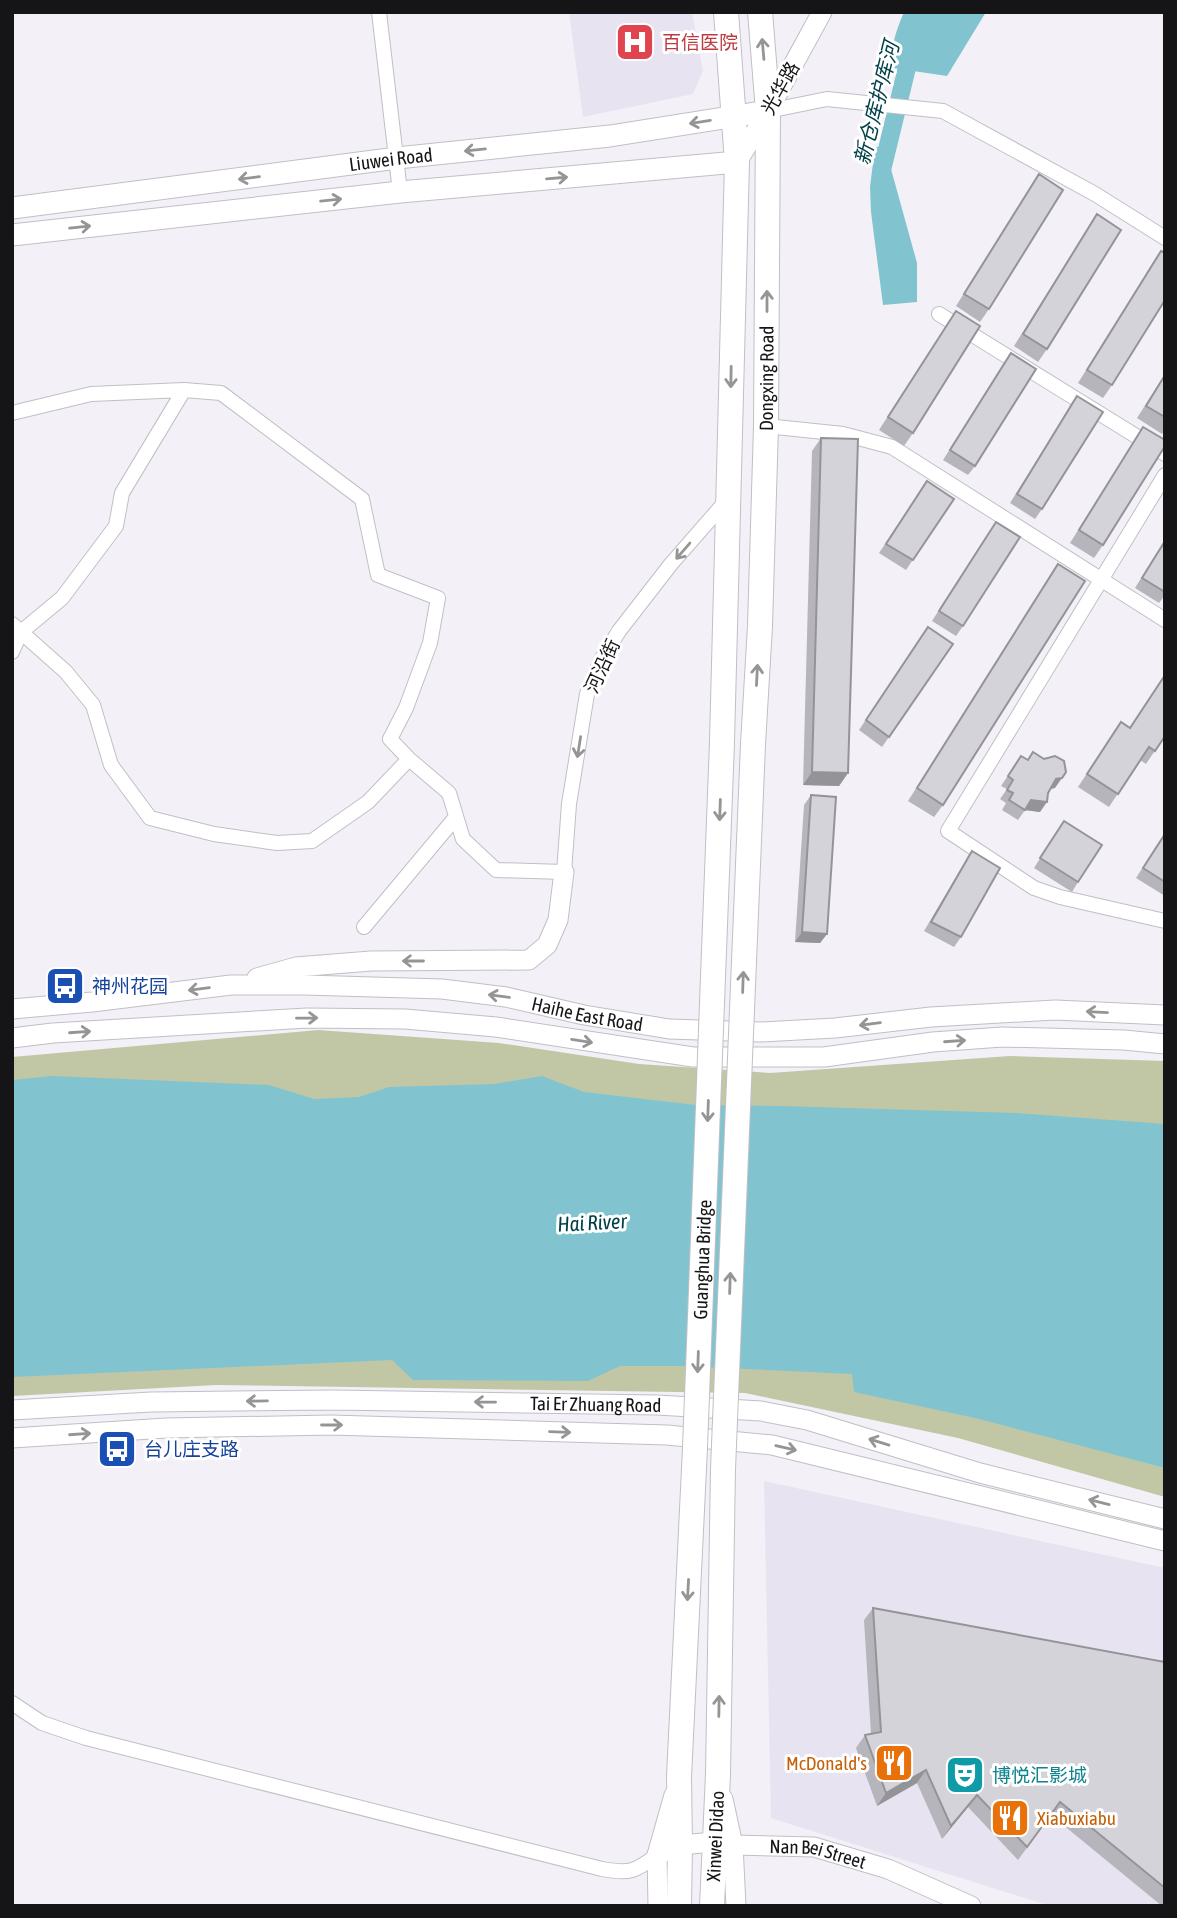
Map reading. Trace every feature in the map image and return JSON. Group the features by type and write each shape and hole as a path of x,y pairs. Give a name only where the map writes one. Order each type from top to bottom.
{"highway":[{"name":"Dongxing Road","path":"722,742 737,162 726,12"},
{"name":"Dongxing Road","path":"753,744 760,626 766,426 768,111 760,12"},
{"name":"Guanghua Bridge","path":"679,1777 695,1448 722,742"},
{"name":"Guanghua Bridge","path":"718,1774 723,1469 753,744"},
{"name":"Xinwei Didao","path":"712,1906 724,1844 718,1774"},
{"name":"Xinwei Didao","path":"679,1777 679,1906"}],"main road":[{"name":"光华路","path":"737,162 822,12"},
{"name":"Liuwei Road","path":"12,208 397,158 611,136 768,111"},
{"name":"Liuwei Road","path":"12,234 400,192 737,162"},
{"path":"231,985 296,967 371,961 528,960 547,945 558,920 564,872"},
{"name":"Haihe East Road","path":"12,1009 231,985 442,989 506,997 584,1015 669,1029 760,1032 835,1028 931,1017 1055,1010 1165,1015"},
{"name":"Haihe East Road","path":"12,1038 307,1017 405,1019 496,1027 693,1057 824,1057 933,1042 1002,1037 1124,1040 1165,1044"},
{"name":"Tai Er Zhuang Road","path":"12,1410 151,1402 334,1400 657,1405 761,1412 807,1420 979,1473 1165,1519"},
{"name":"Tai Er Zhuang Road","path":"12,1438 166,1428 331,1425 667,1435 772,1445 1165,1541"},
{"path":"657,1906 657,1855 679,1777"},
{"name":"Xinwei Didao","path":"724,1844 736,1906"},
{"name":"Nan Bei Street","path":"657,1855 680,1845 814,1847 888,1869 971,1906"}],"street":[{"path":"379,12 400,192"},
{"path":"768,111 827,99 943,111 1084,187 1165,238"},
{"path":"939,314 1165,454"},
{"path":"12,413 91,394 184,390 221,393 362,499 378,575 438,598 430,643 406,708 390,739 449,793 463,839 496,870 564,872"},
{"path":"12,652 17,628 62,598 116,526 121,494 184,390"},
{"path":"766,426 843,434 892,447 1165,620"},
{"path":"1165,475 948,831 1034,888 1060,897 1165,922"},
{"name":"河沿街","path":"564,872 569,804 587,694 601,660 619,631 671,564 728,499"},
{"path":"17,628 66,672 93,705 111,765 150,818 214,834 277,843 312,841 368,802 409,759"},
{"path":"364,927 456,817"},
{"path":"12,1703 42,1723 86,1738 601,1869 623,1873 642,1867 657,1855"}],"shaded area":[{"name":"百信医院","path":"569,12 692,12 703,71 693,94 583,117"},
{"path":"764,1481 1165,1568 1165,1906 1050,1906 771,1818"}],"green space":[{"path":"318,1030 499,1043 639,1064 770,1073 1010,1056 1165,1061 1165,1497 958,1438 745,1393 216,1385 12,1396 12,1057"}],"water":[{"path":"904,12 986,12 947,76 893,68 894,39"},
{"path":"875,147 894,147 891,169 917,263 917,302 883,305 871,212 870,187"},
{"name":"Hai River","path":"52,1076 269,1085 314,1099 359,1097 389,1087 494,1084 542,1076 584,1092 696,1105 1016,1113 1165,1124 1165,1468 975,1418 854,1392 852,1374 682,1366 620,1366 588,1381 413,1380 392,1360 12,1377 12,1080"}],"building":[{"path":"1039,174 1063,190 989,309 964,294"},
{"path":"1097,214 1121,230 1047,349 1023,334"},
{"path":"1161,251 1165,253 1165,300 1112,385 1087,370"},
{"path":"956,311 980,326 913,433 888,417"},
{"path":"1011,353 1036,369 975,466 950,450"},
{"path":"1165,375 1165,417 1146,406"},
{"path":"1077,396 1103,412 1042,509 1017,494"},
{"path":"1143,427 1165,440 1165,446 1103,545 1079,530"},
{"path":"821,438 858,439 848,773 812,772"},
{"path":"927,481 954,499 913,560 886,544"},
{"path":"996,522 1020,537 963,626 939,611"},
{"path":"1165,541 1165,592 1142,578"},
{"path":"1058,564 1085,581 943,805 917,788"},
{"path":"928,627 953,644 889,737 866,720"},
{"path":"1165,675 1165,736 1155,751 1149,747 1118,794 1087,774 1121,722 1130,728"},
{"path":"1033,752 1044,759 1055,756 1064,761 1066,772 1062,778 1056,779 1048,793 1047,802 1031,800 1025,810 1009,800 1013,793 1007,790 1013,780 1008,776 1021,756 1028,760"},
{"path":"811,795 836,797 827,934 802,932"},
{"path":"1064,821 1102,845 1078,882 1040,858"},
{"path":"1165,834 1165,882 1143,868"},
{"path":"972,851 1000,868 961,937 931,922"},
{"path":"873,1608 1165,1662 1165,1888 1060,1802 1027,1847 977,1795 951,1826 926,1770 886,1793 865,1735 881,1732"}],"waterway":[{"name":"新仓库护库河","path":"882,170 914,39 930,12"}],"place":[{"name":"百信医院","path":"635,42"},
{"name":"神州花园","path":"65,986"},
{"name":"台儿庄支路","path":"117,1449"},
{"name":"McDonald's","path":"894,1763"},
{"name":"博悦汇影城","path":"965,1775"},
{"name":"Xiabuxiabu","path":"1010,1818"}]}
